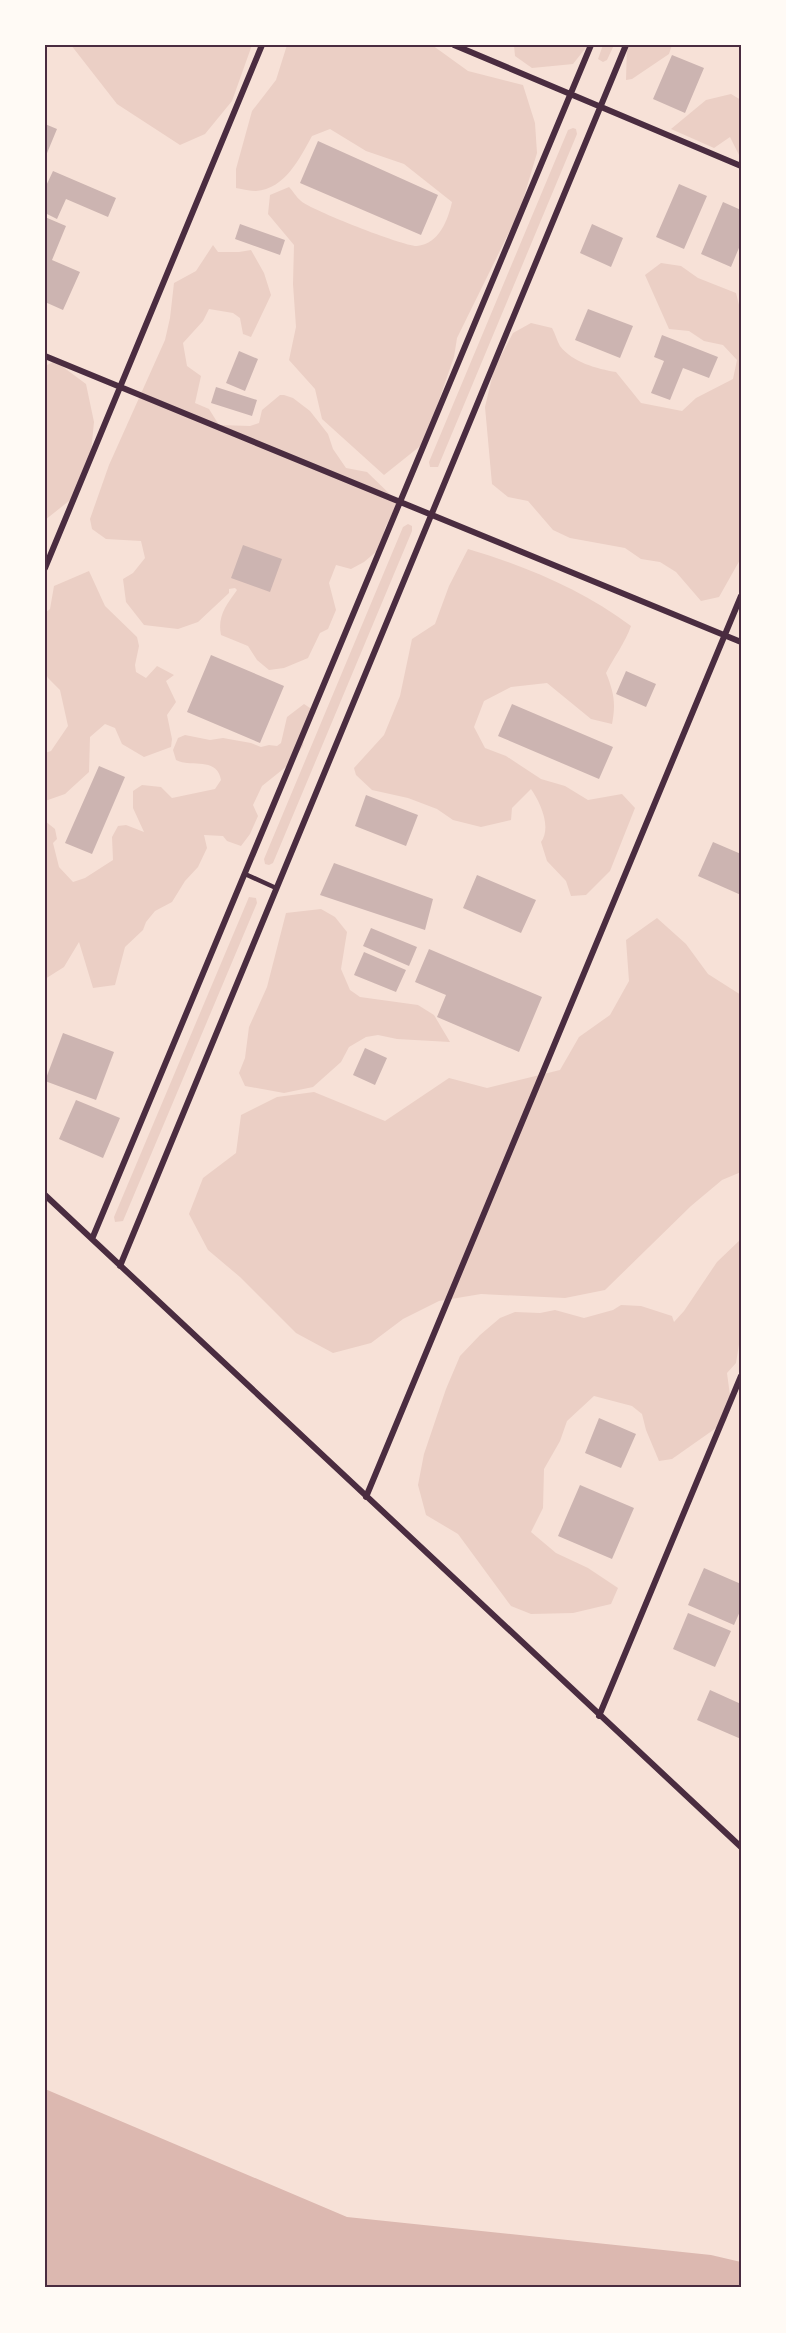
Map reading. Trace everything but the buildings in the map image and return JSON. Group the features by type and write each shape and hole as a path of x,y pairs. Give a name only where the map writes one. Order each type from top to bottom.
{"street":[{"path":"45,568 262,45"},
{"path":"454,45 741,166"},
{"path":"92,1239 591,45"},
{"path":"120,1266 626,45"},
{"path":"45,356 741,642"},
{"path":"366,1497 741,596"},
{"path":"45,1195 741,1847"},
{"path":"599,1716 741,1376"}],"lane":[{"path":"245,874 276,888"}],"shaded area":[{"path":"71,45 252,45 232,101 205,134 180,145 117,104"},
{"path":"287,45 432,45 468,71 523,85 535,123 537,153 520,210 457,338 454,357 424,443 384,475 322,419 315,389 289,360 296,327 293,284 294,245 268,214 270,195 289,187 308,206 378,235 417,246 437,236 445,223 452,202 404,164 366,151 330,129 312,136 290,171 275,185 256,191 236,188 236,169 252,111 276,80"},
{"path":"514,45 588,45 573,64 532,68 515,56"},
{"path":"603,45 614,45 607,60 603,62 598,59"},
{"path":"627,45 672,45 669,54 632,79 626,80"},
{"path":"731,94 741,100 741,159 730,137 714,148 671,129 706,100"},
{"path":"576,129 577,134 438,467 430,467 429,462 568,130"},
{"path":"213,245 218,252 251,250 264,273 271,295 251,337 243,334 240,318 233,313 209,309 203,321 183,343 187,366 201,376 195,403 209,409 219,425 250,426 259,423 262,410 280,395 293,398 310,411 328,434 333,449 346,468 367,472 398,502 377,551 351,569 336,565 329,583 336,610 328,629 320,633 308,658 284,668 269,670 257,660 248,646 221,635 220,622 226,605 237,590 235,588 229,589 229,593 198,622 178,629 144,625 126,602 123,579 133,573 145,558 141,541 106,539 92,529 90,519 109,465 165,340 174,283 196,271"},
{"path":"661,263 681,266 698,278 736,293 741,313 741,558 719,597 701,601 676,572 660,562 641,559 625,548 570,538 553,530 528,501 508,497 492,484 485,407 494,369 513,333 531,323 552,328 560,346 571,356 593,367 616,372 641,403 682,411 696,398 733,379 737,360 723,345 704,341 689,331 669,329 645,275"},
{"path":"55,361 86,384 94,422 90,462 74,497 45,520 45,366"},
{"path":"408,524 412,526 412,531 273,863 265,864 264,859 403,527"},
{"path":"468,549 553,580 593,601 631,626 606,673 614,698 612,724 591,719 547,683 511,687 484,701 474,727 485,748 506,756 541,779 565,786 588,800 622,794 635,808 610,871 586,895 571,896 566,881 547,861 541,842 545,829 544,815 531,789 512,808 511,820 481,827 453,820 437,809 408,798 372,790 356,775 354,768 384,735 400,696 412,639 435,624 449,586"},
{"path":"89,571 105,606 137,637 139,646 136,672 146,678 157,666 174,675 166,681 176,702 167,715 172,739 171,747 144,757 122,744 115,728 105,724 90,737 89,772 65,794 45,801 45,753 51,751 68,726 60,690 45,672 45,613 50,609 54,586"},
{"path":"304,704 316,712 305,727 303,746 292,762 262,786 253,805 258,816 250,834 241,846 227,841 223,836 204,835 207,848 198,867 185,881 172,902 155,911 143,930 125,947 115,985 93,988 79,942 64,967 45,979 45,821 55,829 57,839 53,843 59,867 73,882 85,878 113,860 112,837 118,826 126,825 144,832 133,808 133,791 142,785 161,787 172,798 215,789 221,780 219,773 209,765 176,760 173,750 178,738 185,735 210,740 223,738 261,747 277,746 281,743 287,717"},
{"path":"249,897 256,898 257,903 123,1221 115,1222 114,1217"},
{"path":"321,909 335,917 347,932 341,969 350,990 360,997 418,1005 434,1015 450,1042 397,1039 378,1035 366,1037 349,1047 341,1062 313,1087 284,1093 245,1086 239,1073 245,1058 249,1027 267,987 286,913"},
{"path":"657,918 686,944 708,974 741,995 741,1172 722,1180 691,1206 605,1290 565,1298 481,1294 439,1301 403,1319 371,1343 333,1353 296,1333 240,1277 208,1250 189,1214 203,1178 236,1153 241,1115 277,1097 314,1092 385,1121 449,1078 487,1088 560,1070 579,1037 610,1015 629,981 626,940"},
{"path":"741,1239 741,1332 736,1363 727,1373 731,1403 726,1421 672,1459 659,1461 642,1414 632,1406 594,1396 567,1421 560,1441 544,1469 543,1508 531,1532 556,1553 588,1568 618,1588 611,1604 573,1613 531,1614 511,1606 458,1534 426,1515 418,1485 424,1454 460,1356 500,1318 515,1312 540,1313 555,1310 584,1318 613,1310 621,1305 641,1306 672,1316 674,1322 717,1262"},
{"path":"45,2089 347,2217 711,2255 741,2262 741,2288 45,2288"}]}
